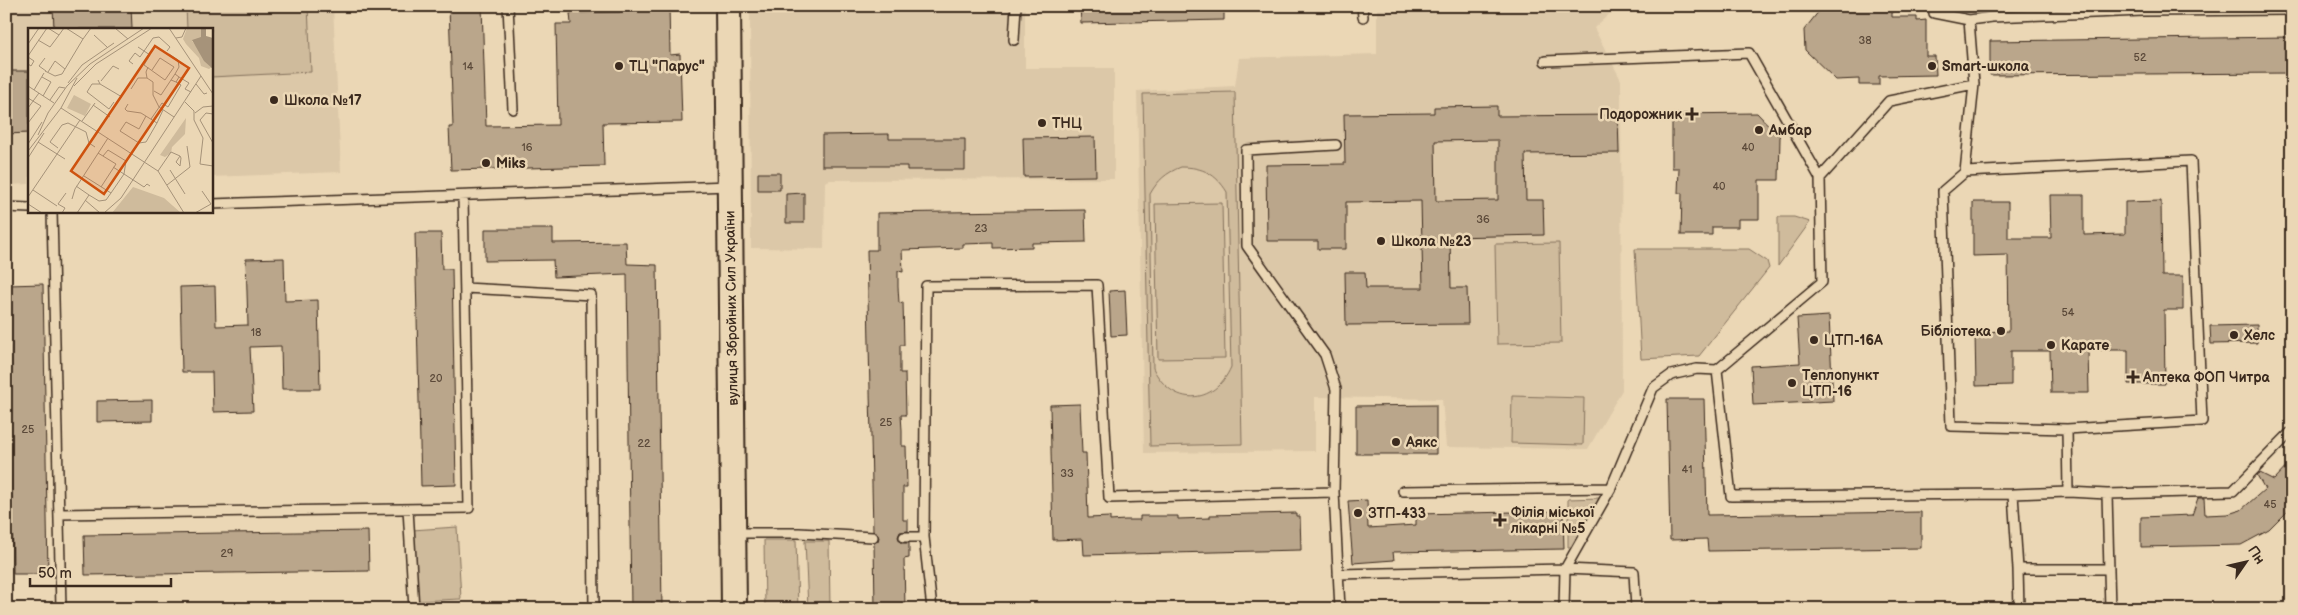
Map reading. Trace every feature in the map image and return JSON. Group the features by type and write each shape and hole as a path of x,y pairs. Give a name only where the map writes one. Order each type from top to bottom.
{"street":[{"name":"вулиця Збройних Сил України","path":"728,6 734,609"}],"lane":[{"path":"508,6 514,109"},
{"path":"1014,40 1016,6"},
{"path":"1362,6 1363,17"},
{"path":"1934,6 1934,13 1970,20 2143,8 2292,10"},
{"path":"1965,172 1974,84 1970,20"},
{"path":"1545,60 1749,53 1820,178 1822,282 1717,370 1696,369 1671,375 1653,388 1611,488 1565,569 1564,609"},
{"path":"1820,178 1890,102 1974,84"},
{"path":"1336,145 1246,150 1247,246 1325,354 1336,389 1334,492 1340,609"},
{"path":"2191,161 2202,420 2067,429 1950,426 1943,191 1965,172 2191,161"},
{"path":"212,204 730,186"},
{"path":"59,514 469,508 463,196"},
{"path":"6,207 28,208"},
{"path":"52,212 61,609"},
{"path":"932,609 924,537 926,286 1097,285 1108,498 1334,492"},
{"path":"465,288 590,295 594,609"},
{"path":"1717,370 1731,496 2068,492 2107,494 2233,490 2292,431"},
{"path":"2067,429 2068,492"},
{"path":"1403,491 1611,488"},
{"path":"2013,494 2019,609"},
{"path":"2107,494 2110,609"},
{"path":"408,509 414,609"},
{"path":"733,533 800,533 874,537"},
{"path":"904,537 924,537"},
{"path":"1338,574 1565,569 1634,572 1636,609"},
{"path":"2018,569 2108,569"}],"shaded area":[{"name":"Школа №17","path":"6,6 333,6 341,172 212,177 212,28 28,28 28,184 6,185"},
{"path":"186,6 308,6 311,72 212,77 212,28 187,28"},
{"path":"750,6 1025,6 1025,68 1114,68 1114,179 830,180 825,182 824,249 751,248"},
{"name":"Школа №23","path":"1377,6 1618,6 1594,28 1621,80 1622,390 1588,449 1446,447 1442,399 1315,397 1315,451 1144,453 1137,91 1235,86 1239,58 1377,54"},
{"path":"1716,6 1748,6 1748,10 1716,9"},
{"path":"1235,92 1242,444 1150,446 1143,94","holes":["1181,167 1202,170 1213,176 1227,192 1231,367 1224,380 1214,389 1204,395 1193,397 1171,390 1161,381 1153,368 1150,194 1159,181 1167,174"]},
{"path":"1222,203 1225,358 1158,359 1155,204"},
{"path":"1778,217 1794,217 1810,222 1778,266"},
{"path":"1559,243 1561,343 1497,344 1495,244"},
{"path":"1635,249 1749,249 1767,261 1769,268 1699,356 1641,359"},
{"path":"1512,396 1584,398 1583,445 1511,443"},
{"path":"1600,498 1574,547 1568,547 1568,499"},
{"path":"457,527 461,599 416,601 412,530"},
{"path":"764,540 796,540 798,609 765,609"},
{"path":"805,541 829,541 830,609 808,609"}],"building":[{"path":"53,6 131,6 132,28 54,28"},
{"path":"449,6 482,6 486,126 558,125 556,24 571,24 570,13 620,12 620,6 669,6 670,55 680,54 682,122 603,123 604,166 451,170 449,127 453,127"},
{"path":"1080,6 1224,6 1224,20 1081,23"},
{"path":"1823,6 1892,6 1892,17 1917,17 1917,21 1926,20 1926,56 1935,56 1936,75 1879,76 1879,85 1859,85 1859,79 1836,80 1805,50 1804,30"},
{"path":"2289,37 2290,73 1990,75 1990,41"},
{"path":"6,71 28,71 28,133 6,134"},
{"path":"1497,106 1497,116 1618,115 1619,153 1525,154 1526,200 1543,200 1544,235 1450,237 1451,288 1467,288 1468,324 1346,325 1345,272 1365,272 1366,288 1423,288 1421,201 1346,202 1346,249 1318,249 1318,241 1267,241 1266,165 1345,164 1344,114 1434,113 1434,107","holes":["1498,140 1498,200 1436,201 1435,141"]},
{"path":"1757,113 1780,137 1779,180 1759,180 1759,219 1738,219 1738,227 1712,227 1712,235 1681,235 1682,193 1678,193 1679,168 1672,168 1672,114"},
{"path":"889,134 889,139 965,139 965,170 907,170 907,166 822,166 822,135"},
{"path":"1095,137 1096,176 1024,177 1023,138"},
{"path":"758,173 780,173 780,190 758,190"},
{"path":"804,193 804,223 786,223 786,194"},
{"path":"2050,195 2084,195 2084,235 2125,234 2125,202 2161,201 2162,276 2183,276 2183,310 2164,310 2165,384 2128,384 2128,350 2088,350 2089,393 2051,393 2050,351 2011,351 2011,385 1976,386 1975,332 2009,331 2008,255 1973,256 1973,202 2008,202 2008,238 2051,238"},
{"path":"1085,210 1086,242 1032,243 1032,247 993,248 993,243 963,244 963,248 902,250 903,272 898,271 898,287 899,303 903,302 904,345 900,345 900,373 905,373 906,415 901,415 902,446 906,446 907,487 903,487 903,520 908,520 908,531 900,532 898,537 901,543 909,543 909,558 904,559 905,609 875,609 874,543 878,541 879,537 873,531 867,250 877,250 877,213"},
{"path":"485,229 553,229 553,243 626,242 627,264 657,265 662,609 631,609 627,274 554,277 553,260 485,261"},
{"path":"415,233 441,233 442,269 452,269 456,485 421,486"},
{"path":"284,258 285,301 318,300 320,389 282,389 281,346 250,347 253,411 213,412 212,372 182,372 180,287 215,286 216,326 248,325 246,259"},
{"path":"43,284 48,574 13,574 8,285"},
{"path":"1125,290 1127,335 1111,336 1109,291"},
{"name":"Теплопункт ЦТП-16","path":"1829,316 1833,401 1753,405 1751,366 1800,363 1797,318"},
{"name":"Хелс","path":"2257,325 2257,343 2211,344 2210,326"},
{"path":"1667,399 1704,399 1707,515 1921,512 1921,548 1708,551 1707,539 1670,540"},
{"path":"152,400 152,421 97,422 97,401"},
{"path":"1080,404 1082,453 1086,453 1088,518 1110,517 1110,521 1140,520 1140,516 1178,516 1178,519 1210,518 1210,515 1296,513 1296,516 1300,516 1301,550 1084,555 1083,539 1053,540 1050,405"},
{"name":"Аякс","path":"1436,405 1436,454 1356,454 1356,406"},
{"path":"2292,461 2292,507 2269,530 2241,545 2141,547 2141,517 2192,515 2198,498 2204,498 2205,515 2228,514 2241,510 2265,489 2257,475 2260,473 2274,480"},
{"path":"1367,500 1368,528 1416,525 1416,514 1563,511 1564,549 1393,552 1394,560 1353,563 1348,501"},
{"path":"368,531 369,571 85,575 84,535"}],"place":[{"name":"ТЦ \"Парус\"","path":"619,66"},
{"name":"Smart-школа","path":"1932,66"},
{"name":"Школа №17","path":"274,100"},
{"name":"Подорожник","path":"1692,114"},
{"name":"ТНЦ","path":"1042,123"},
{"name":"Амбар","path":"1759,130"},
{"name":"Miks","path":"486,163"},
{"name":"Школа №23","path":"1381,241"},
{"name":"Бібліотека","path":"2001,331"},
{"name":"Хелс","path":"2234,335"},
{"name":"ЦТП-16А","path":"1814,340"},
{"name":"Карате","path":"2051,345"},
{"name":"Аптека ФОП Читра","path":"2133,377"},
{"name":"Теплопункт ЦТП-16","path":"1792,383"},
{"name":"Аякс","path":"1396,442"},
{"name":"ЗТП-433","path":"1358,513"},
{"name":"Філія міської лікарні №5","path":"1500,520"}]}
